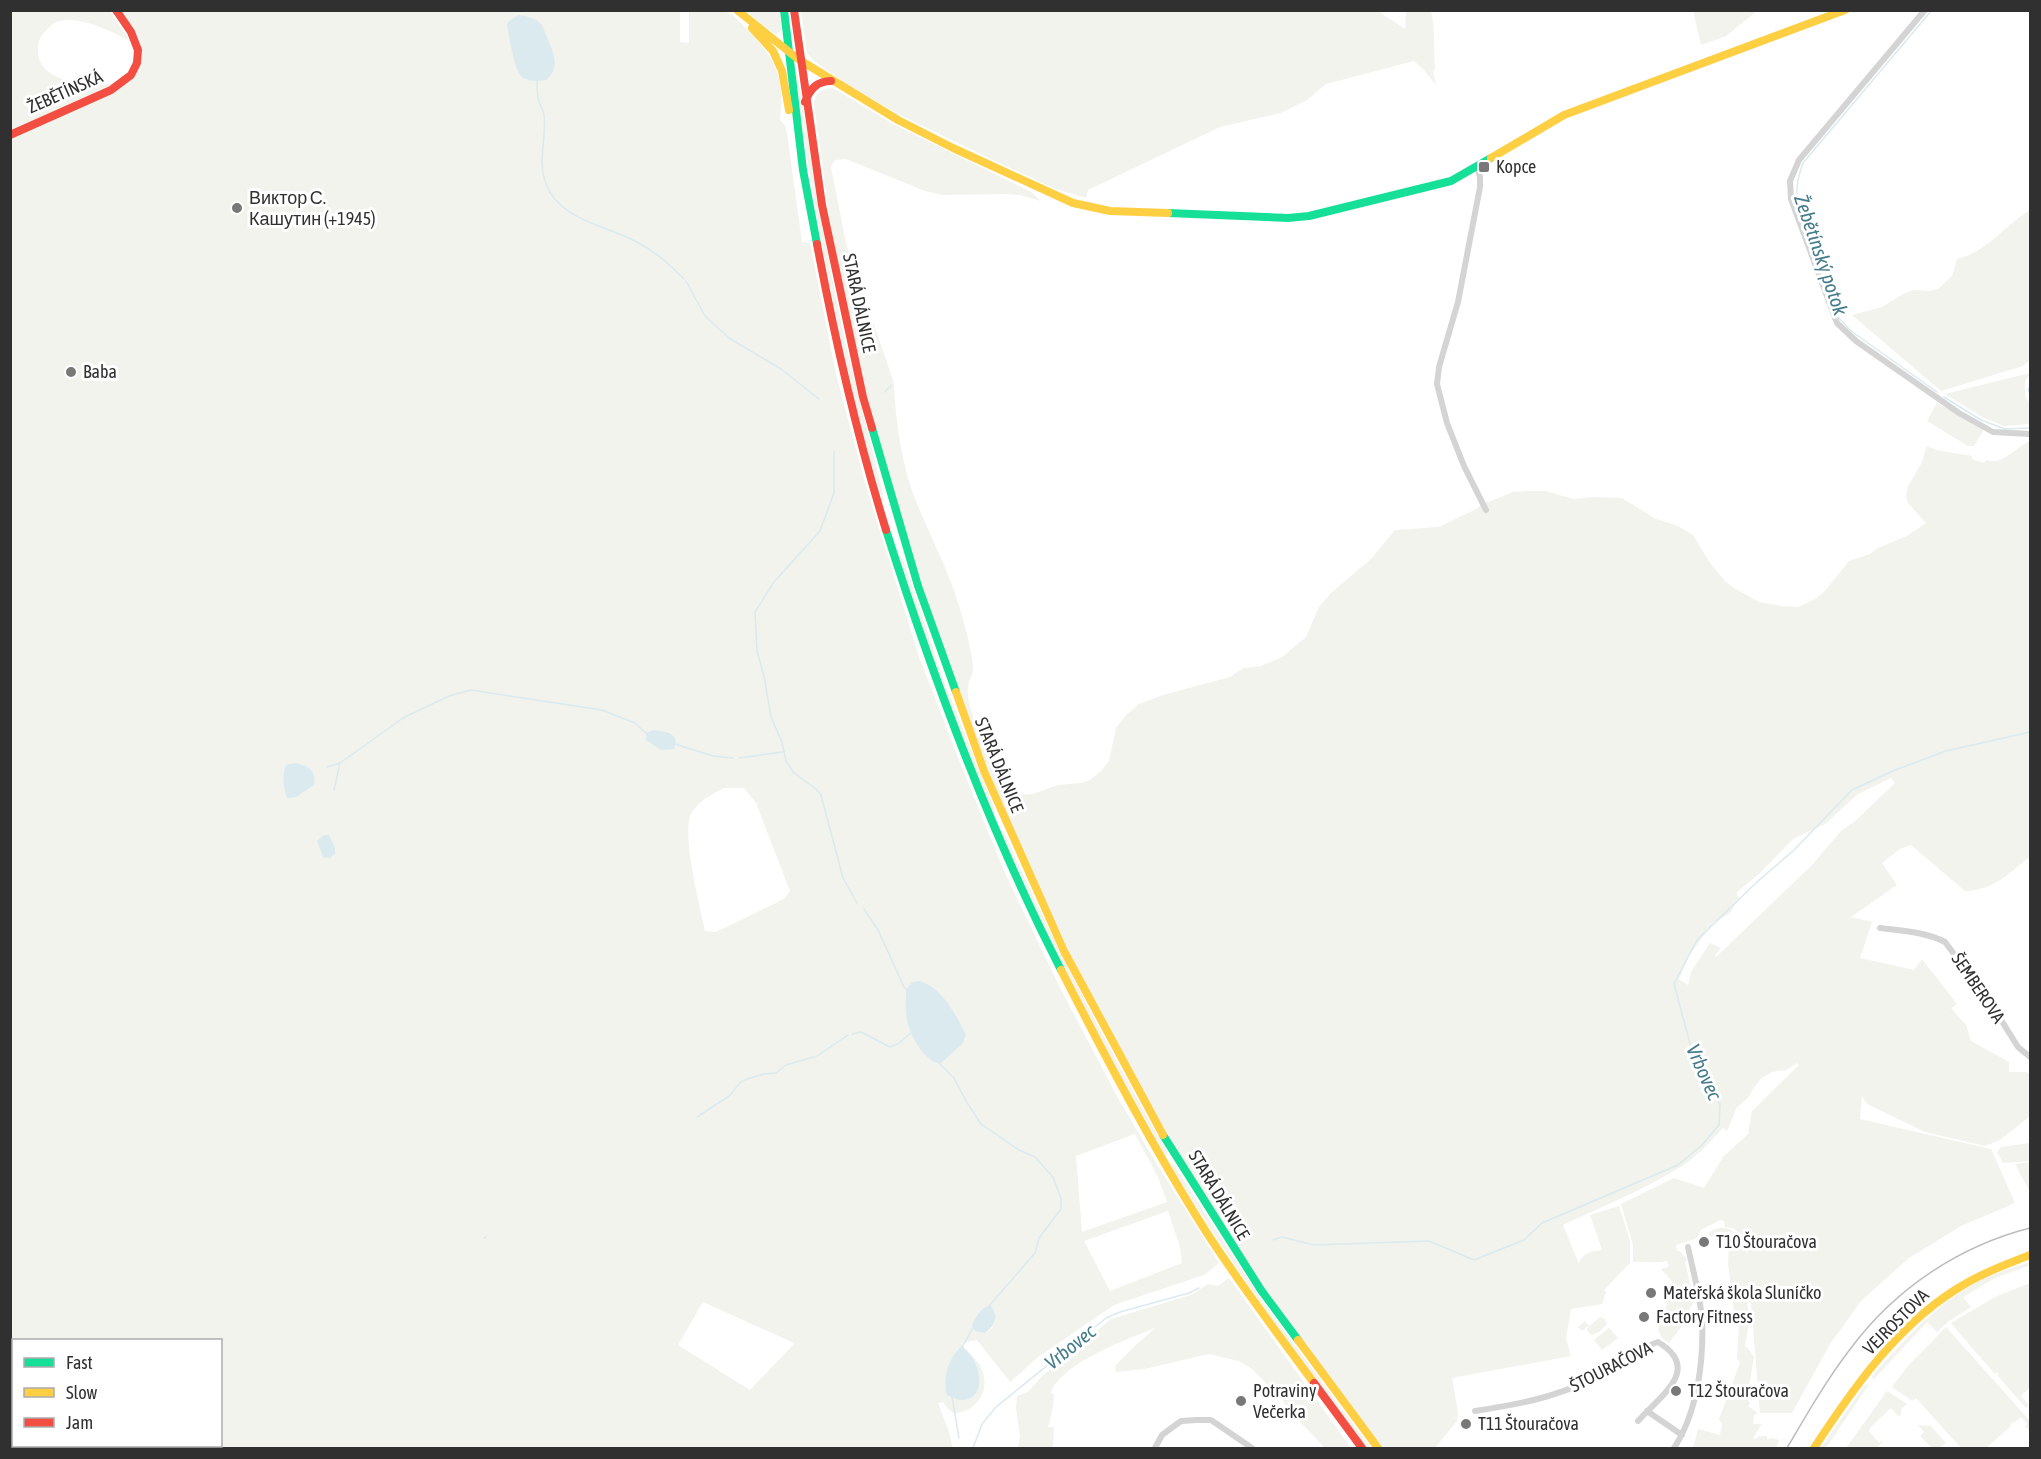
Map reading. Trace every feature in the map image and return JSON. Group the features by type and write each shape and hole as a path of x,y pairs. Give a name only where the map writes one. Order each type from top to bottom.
{"main road":[{"name":"ŽEBĚTÍNSKÁ","path":"10,135 111,90 131,75 137,63 138,50 116,10"},
{"path":"737,10 798,58 897,120 1066,200 1099,210 1266,217 1309,216 1451,182 1564,115 1845,10"},
{"path":"737,10 773,51 782,71 803,165"},
{"name":"STARÁ DÁLNICE","path":"784,10 803,165 819,261 842,368 885,529 918,633 956,737 1037,924 1118,1082 1198,1218 1246,1290 1362,1449"},
{"name":"STARÁ DÁLNICE","path":"794,10 805,106 832,261 856,367 897,525 930,629 967,731 1049,919 1129,1075 1231,1246 1340,1401 1378,1449"},
{"path":"805,106 808,94 816,84 824,81 834,82"},
{"path":"885,529 897,525"},
{"name":"VEJROSTOVA","path":"1814,1449 1865,1378 1923,1314 1978,1276 2031,1255"}],"street":[{"path":"1925,10 1799,160 1790,182 1791,199 1833,315 1843,329 1856,341 1978,424 1993,432 2031,434"},
{"path":"1477,167 1480,174 1480,187 1470,249 1452,326 1439,367 1437,384 1447,423 1464,466 1486,510"},
{"name":"ŠEMBEROVA","path":"1881,928 1919,934 1945,942 1988,999 2018,1047 2031,1057"},
{"path":"1674,1449 1689,1419 1700,1361 1702,1320 1688,1247"},
{"name":"ŠTOURAČOVA","path":"1475,1411 1551,1396 1592,1380 1641,1349 1659,1342 1671,1350 1679,1363 1678,1376 1638,1421"},
{"path":"1647,1411 1682,1435"},
{"path":"1155,1449 1162,1435 1181,1421 1197,1420 1211,1420 1252,1449"}],"shaded area":[{"path":"713,10 732,15 757,40 772,60 779,81 780,120 785,125 787,133 802,242 810,243 836,374 864,479 918,654 1004,871 1059,986 1118,1098 1219,1263 1204,1275 1114,1305 1037,1358 1010,1382 977,1340 961,1343 979,1364 985,1381 977,1403 963,1412 954,1413 943,1402 938,1403 953,1448 11,1448 10,139 113,93 134,77 141,64 142,49 138,37 121,11 680,11 680,42 689,43 689,11","holes":["724,788 744,788 756,803 790,891 784,899 716,932 705,931 692,871 688,837 689,823 691,814 697,805","1135,1134 1158,1177 1167,1202 1082,1232 1076,1156","1168,1211 1180,1247 1182,1263 1110,1291 1084,1241","703,1302 794,1343 750,1390 678,1345","981,1311 996,1320 991,1329 985,1333 972,1326"]},
{"path":"1381,10 1381,13 1405,29 1406,11 1431,11 1434,32 1435,69 1433,72 1436,85 1414,61 1326,84 1307,100 1281,113 1220,127 1088,190 1086,198 1053,188 999,163 898,114 845,83 814,61 807,53 801,11"},
{"path":"1693,10 1757,11 1726,36 1701,45"},
{"path":"10,11 110,11 130,41 106,29 87,23 60,21 53,24 42,35 38,43 38,52 47,71 57,77 81,84 115,83 11,130"},
{"path":"746,11 780,11 782,30 776,35"},
{"path":"519,15 536,20 543,28 554,60 551,75 546,80 524,79 516,67 507,25"},
{"path":"795,72 797,72 831,273 885,506 863,434 835,311 823,252"},
{"path":"833,88 893,124 1031,192 1041,201 1006,194 943,195 925,191 846,159 835,160 831,167 846,243 894,383 900,441 910,484 949,578 966,629 973,669 968,686 968,697 974,720 981,735 1001,752 997,773 1002,784 1009,793 1014,795 1033,794 1058,785 1090,780 1109,761 1116,728 1125,716 1139,704 1163,695 1230,677 1243,668 1261,666 1282,657 1306,637 1319,607 1331,593 1372,558 1395,530 1439,527 1476,509 1484,502 1513,492 1545,491 1573,499 1622,498 1656,519 1678,526 1693,535 1710,563 1734,588 1759,602 1798,607 1824,592 1849,561 1870,554 1878,548 1907,536 1926,523 1908,503 1906,496 1908,486 1921,464 1927,446 1936,450 1972,456 1972,459 1984,463 1986,460 2003,458 2030,441 2030,857 1993,884 1985,888 1965,891 1911,845 1900,849 1882,863 1897,885 1851,917 1872,922 1860,958 1914,970 1922,959 1957,1004 1951,1008 1966,1025 1971,1041 2009,1062 2009,1072 2030,1074 2030,1116 2000,1140 1985,1146 1925,1132 1867,1104 1862,1096 1860,1119 1991,1149 2015,1203 1961,1226 1909,1258 1861,1301 1830,1344 1792,1413 1760,1413 1751,1302 1747,1302 1749,1322 1745,1347 1754,1357 1747,1398 1750,1404 1748,1406 1758,1413 1754,1415 1753,1424 1762,1424 1753,1438 1767,1436 1767,1439 1779,1440 1776,1448 1693,1448 1698,1429 1720,1435 1722,1424 1719,1419 1740,1363 1737,1358 1739,1326 1735,1317 1728,1264 1729,1241 1725,1237 1710,1236 1708,1233 1716,1229 1728,1229 1741,1241 1747,1254 1746,1238 1733,1228 1725,1227 1724,1221 1720,1220 1701,1230 1697,1238 1676,1245 1677,1251 1680,1251 1687,1260 1685,1262 1694,1301 1681,1327 1669,1343 1662,1338 1658,1330 1673,1287 1672,1281 1661,1269 1669,1267 1667,1261 1633,1262 1633,1245 1621,1204 1674,1178 1704,1188 1723,1157 1748,1134 1752,1111 1799,1065 1797,1063 1786,1070 1772,1072 1763,1077 1748,1098 1737,1107 1727,1131 1723,1128 1684,1165 1635,1192 1563,1225 1579,1264 1585,1255 1602,1250 1590,1215 1619,1206 1630,1241 1630,1263 1604,1290 1606,1292 1602,1304 1571,1309 1566,1338 1571,1356 1452,1378 1458,1413 1457,1421 1435,1448 1384,1448 1285,1316 1194,1178 1112,1035 1039,887 975,734 920,579 874,420 837,259 814,105 817,95","holes":["1891,778 1895,783 1854,822 1841,831 1811,866 1716,957 1715,955 1721,948 1710,943 1691,972 1688,985 1679,979 1689,956 1712,924 1730,913 1739,898 1736,893 1760,873 1793,839 1825,824 1858,794"]},
{"path":"2030,210 2030,360 2023,366 1941,391 1852,315 1882,307 1914,290 1938,289 1952,276 1957,259 1968,256 1986,245"},
{"path":"2030,373 2025,382 2025,396 2030,403 2030,424 2004,426 1982,417 1945,394"},
{"path":"1937,403 1984,429 1974,446 1968,446 1927,421"},
{"path":"897,549 904,562 944,681 995,810 994,815 940,682"},
{"path":"654,730 674,736 674,749 661,750 646,740 646,733"},
{"path":"295,763 304,765 313,772 314,785 296,797 287,798 284,782 285,769 286,765"},
{"path":"1000,830 1004,832 1082,995 1168,1154 1165,1155 1105,1049 1060,961"},
{"path":"324,835 329,835 335,848 335,854 330,858 323,857 317,841"},
{"path":"919,981 935,989 941,995 966,1035 963,1043 941,1063 929,1059 914,1040 908,1026 906,990 911,983"},
{"path":"2030,1143 2030,1161 2003,1163 1997,1152 2001,1147"},
{"path":"2030,1162 2030,1192 2015,1164"},
{"path":"1174,1165 1263,1302 1371,1448 1367,1448 1266,1310 1194,1203 1171,1166"},
{"path":"2030,1262 2030,1265 1995,1278 1963,1297 1971,1307 1937,1332 1927,1322 1873,1380 1872,1376 1910,1335 1951,1299 1983,1279"},
{"path":"1229,1278 1351,1448 1325,1448 1288,1409 1282,1399 1252,1369 1239,1361 1209,1354 1144,1369 1116,1372 1115,1366 1155,1328 1096,1354 1067,1372 1057,1382 1051,1393 1054,1395 1053,1407 1048,1427 1054,1427 1053,1448 1018,1448 1020,1436 1016,1408 1017,1396 1028,1392 1043,1375 1111,1319 1191,1295 1208,1284 1218,1286"},
{"path":"2030,1283 2030,1387 2021,1396 2029,1405 2026,1408 1998,1376 1998,1372 1995,1374 1981,1358 1983,1356 1980,1357 1951,1323 1995,1297"},
{"path":"990,1305 995,1313 994,1324 985,1333 975,1331 972,1326 975,1319"},
{"path":"1600,1317 1605,1319 1607,1324 1599,1332 1591,1335 1587,1330 1588,1326 1582,1331 1578,1327 1585,1321 1589,1326"},
{"path":"1946,1327 2030,1421 2030,1437 2029,1430 2025,1426 2027,1424 2021,1417 1986,1448 1961,1448 1916,1398 1912,1401 1892,1387 1908,1366"},
{"path":"1609,1328 1618,1338 1602,1350 1594,1340"},
{"path":"962,1346 971,1356 979,1377 975,1395 959,1400 947,1395 945,1382 950,1362"},
{"path":"1869,1384 1826,1448 1822,1448 1865,1385"},
{"path":"1887,1391 1907,1404 1901,1409 1899,1417 1891,1408 1871,1427 1869,1431 1879,1443 1883,1442 1876,1448 1846,1448"},
{"path":"1918,1425 1931,1426 1946,1443 1939,1448 1932,1448 1920,1436 1924,1432"}],"waterway":[{"name":"Žebětínský potok","path":"1932,10 1803,163 1797,190 1799,207 1839,318 1851,331 1937,392"},
{"path":"537,79 538,98 545,124 543,175 552,196 573,214 644,246 684,279"},
{"path":"686,281 705,316 729,338 781,369 819,399"},
{"path":"885,392 891,385"},
{"name":"Vrbovec","path":"2030,385 2028,390 2030,393"},
{"name":"Žebětínský potok","path":"1944,397 1981,420 2005,429 2030,428"},
{"path":"834,451 834,493 820,531 774,582 755,612 757,651 771,717 782,742 786,761 794,773 821,795 843,878 857,903"},
{"path":"334,790 340,763 403,718 449,696 471,690 602,710 635,723 646,733"},
{"name":"Vrbovec","path":"1273,1240 1282,1237 1314,1245 1429,1241 1474,1260 1524,1240 1542,1223 1678,1165 1702,1145 1719,1125 1720,1104 1695,1062 1674,984 1697,940 1793,851 1852,790 1895,770 1946,751 2030,732"},
{"path":"675,744 713,756 733,758"},
{"path":"739,758 783,752"},
{"path":"327,767 340,763"},
{"path":"864,909 878,930 907,990"},
{"path":"852,1034 861,1032 890,1047 898,1044 912,1032 913,1034"},
{"path":"697,1117 729,1096 741,1082 764,1074 776,1073 786,1065 817,1056 848,1035"},
{"path":"939,1063 954,1078 981,1124 1019,1150 1035,1157 1053,1177 1061,1198 1061,1209 1039,1238 1035,1253 990,1305"},
{"name":"Vrbovec","path":"973,1448 982,1424 996,1407 1106,1318 1199,1288"},
{"path":"962,1347 973,1328"},
{"path":"952,1397 959,1438"}],"tram line":[{"path":"1787,1448 1842,1360 1868,1327 1888,1307 1908,1289 1954,1258 1978,1246 2030,1228"}],"traffic: fast":[{"path":"784,10 803,170 817,244"},
{"path":"1168,213 1288,218 1309,216 1451,181 1491,158"},
{"path":"872,428 918,586 956,692"},
{"path":"886,530 923,643 964,754 1010,863 1061,970"},
{"path":"1163,1135 1261,1290 1298,1340"}],"traffic: slow":[{"path":"737,10 798,59 898,120 953,148 1073,203 1110,211 1168,213"},
{"path":"1491,158 1564,115 1845,10"},
{"path":"752,28 773,51 782,71 789,110"},
{"path":"956,692 984,771 1064,951 1163,1135"},
{"path":"1061,970 1130,1102 1185,1198 1258,1308 1314,1383"},
{"path":"1814,1448 1876,1362 1894,1341 1933,1305 1955,1290 1991,1271 2030,1255"},
{"path":"1298,1340 1378,1448"}],"traffic: jam":[{"path":"10,135 111,90 131,75 137,63 138,50 131,32 116,10"},
{"path":"794,10 822,205 863,397 872,428"},
{"path":"805,102 815,87 822,82 831,81"},
{"path":"817,244 847,388 886,530"},
{"path":"1314,1383 1362,1448"}],"place":[{"name":"Kopce","path":"1484,167"},
{"name":"Виктор С. Кашутин (+1945)","path":"237,208"},
{"name":"Baba","path":"71,372"},
{"name":"T10 Štouračova","path":"1704,1242"},
{"name":"Mateřská škola Sluníčko","path":"1651,1293"},
{"name":"Factory Fitness","path":"1644,1317"},
{"name":"T12 Štouračova","path":"1676,1391"},
{"name":"Potraviny Večerka","path":"1241,1401"},
{"name":"T11 Štouračova","path":"1466,1424"}]}
